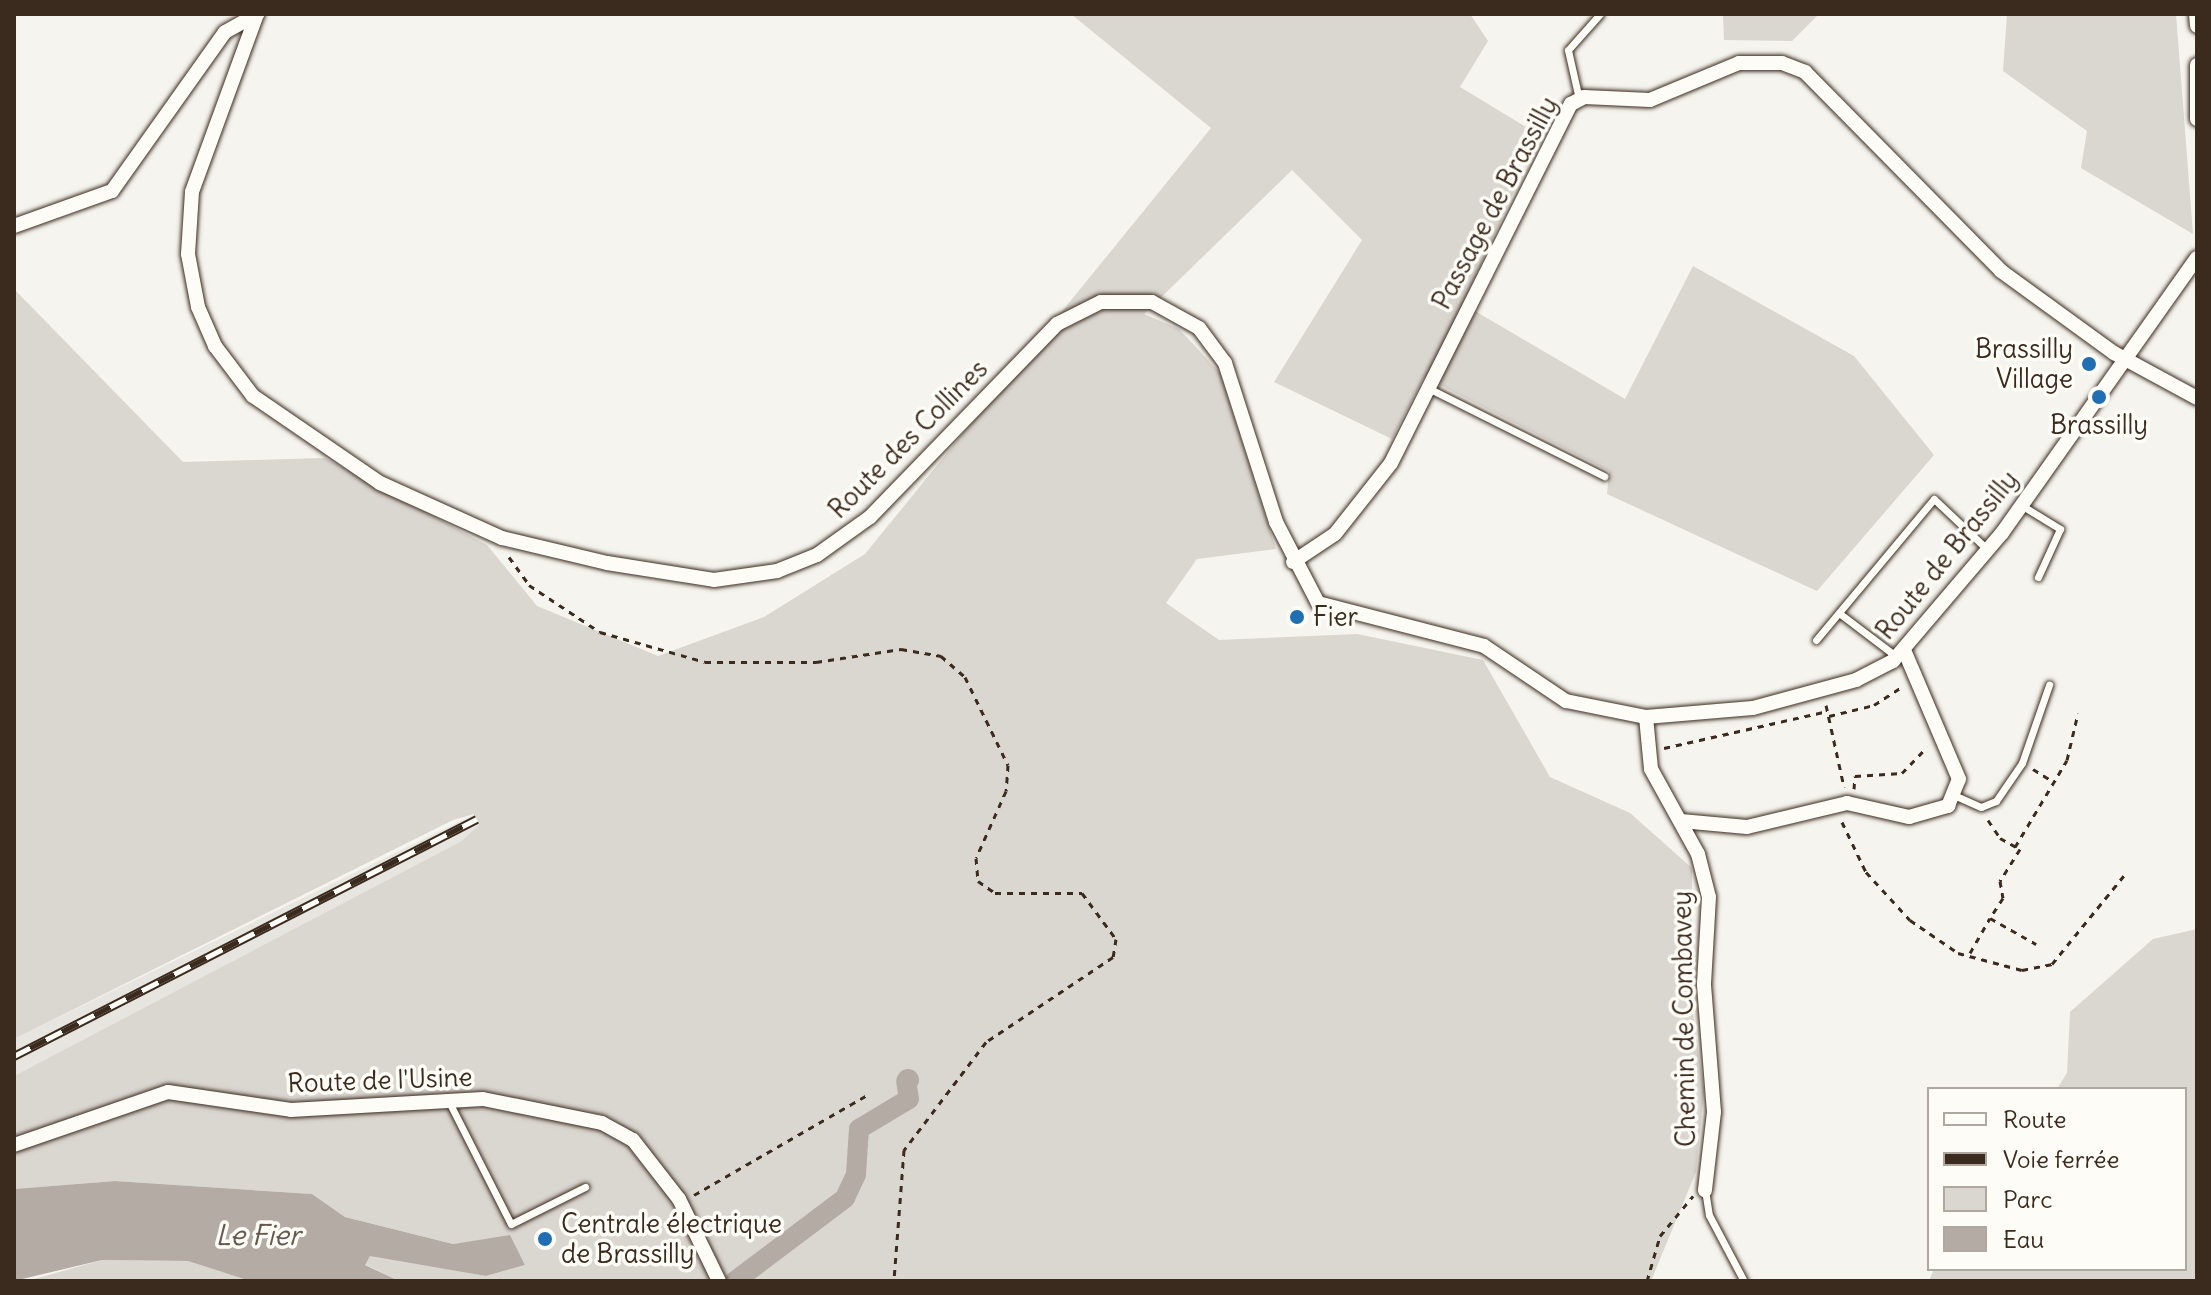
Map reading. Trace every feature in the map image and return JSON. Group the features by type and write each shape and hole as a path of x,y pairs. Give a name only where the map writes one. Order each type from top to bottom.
{"street":[{"path":"14,226 112,191 225,32 257,14"},
{"name":"Route des Collines","path":"257,14 189,212 190,273 204,323 239,380 297,431 380,483 502,538 689,578 735,579 798,564 870,517 1057,324 1101,302 1135,300 1184,317 1217,350 1293,562"},
{"path":"2196,14 2197,26"},
{"name":"Passage de Brassilly","path":"1293,562 1327,541 1362,504 1428,388 1522,194 1579,99 1650,100 1739,63 1795,67 1829,92 2001,271 2128,361 2197,398"},
{"path":"2197,65 2197,119"},
{"name":"Route de Brassilly","path":"1293,562 1324,608 1468,641 1566,701 1646,717 1714,715 1823,689 1901,654 1988,550 2128,361 2197,258"},
{"path":"1681,821 1747,827 1864,802 1930,816 1956,796 1959,779 1920,679 1901,654"},
{"name":"Chemin de Combavey","path":"1646,717 1649,751 1681,821 1709,897 1704,985 1714,1112 1705,1190"},
{"name":"Route de l'Usine","path":"14,1145 168,1092 291,1110 448,1098 613,1127 646,1152 680,1201 719,1281"}],"lane":[{"path":"1579,99 1568,50 1600,14"},
{"path":"1428,388 1604,476"},
{"path":"1816,640 1934,499 1988,550"},
{"path":"2021,505 2060,529 2038,577"},
{"path":"1839,613 1901,654"},
{"path":"1956,796 1981,807 1996,801 2022,763 2049,685"},
{"path":"448,1098 511,1224 585,1187"},
{"path":"1705,1190 1709,1215 1744,1281"}],"path":[{"path":"502,538 529,585 600,632 641,648 705,662 816,662 901,649 924,649 949,661 965,677 1008,765 1006,791 976,858 978,881 1002,894 1082,893 1116,939 1113,957 986,1042 904,1150 894,1281"},
{"path":"1649,751 1874,705 1920,679"},
{"path":"1823,689 1845,793 1854,792 1855,776 1902,773 1940,730"},
{"path":"1970,953 1990,918 2015,847 2054,782 2078,713"},
{"path":"2022,763 2054,782"},
{"path":"1836,807 1866,872 1910,920 1958,953 1970,953 2022,970 2052,964 2126,873"},
{"path":"1981,807 1996,834 2015,847"},
{"path":"1990,918 2036,944"},
{"path":"680,1201 867,1095"},
{"path":"1647,1281 1660,1236 1685,1200 1705,1190"}],"shaded area":[{"path":"475,814 480,825 463,841 14,1076 14,1039"}],"green space":[{"path":"1071,14 1470,14 1488,41 1460,87 1526,127 1506,168 1517,185 1463,304 1625,399 1693,266 1854,356 1934,455 1817,591 1607,494 1609,471 1424,377 1392,439 1274,382 1362,240 1292,170 1144,314 1179,329 1220,373 1276,549 1197,559 1166,603 1219,640 1357,634 1483,660 1550,777 1630,813 1692,868 1691,999 1704,1092 1696,1172 1651,1281 399,1281 364,1264 370,1256 383,1256 486,1276 525,1265 510,1236 453,1244 345,1217 312,1194 115,1181 14,1189 14,1076 462,841 479,825 474,814 453,820 14,1039 14,289 183,462 325,458 487,545 537,606 658,656 764,617 865,554 1211,128"},
{"path":"1723,14 1819,14 1792,41 1724,40"},
{"path":"2007,14 2176,14 2193,234 2081,168 2087,131 2003,71"},
{"path":"2197,929 2197,1281 1929,1281 1933,1271 2187,1271 2187,1087 2058,1087 2067,1073 2070,1012 2153,939"},
{"path":"102,1260 188,1261 250,1281 27,1281"}],"water":[{"path":"908,1069 916,1072 919,1080 916,1088 908,1091 900,1088 897,1080 900,1072"},
{"name":"Le Fier","path":"115,1181 312,1194 345,1217 453,1244 510,1235 525,1265 486,1276 370,1256 365,1265 399,1281 250,1281 188,1261 102,1260 14,1281 14,1189"}],"waterway":[{"path":"735,1281 845,1198 856,1174 859,1129 909,1099 906,1081"}],"railway":[{"path":"14,1056 477,819"}],"place":[{"name":"Brassilly Village","path":"2089,364"},
{"name":"Brassilly","path":"2099,397"},
{"name":"Fier","path":"1297,617"},
{"name":"Centrale électrique de Brassilly","path":"545,1239"}]}
